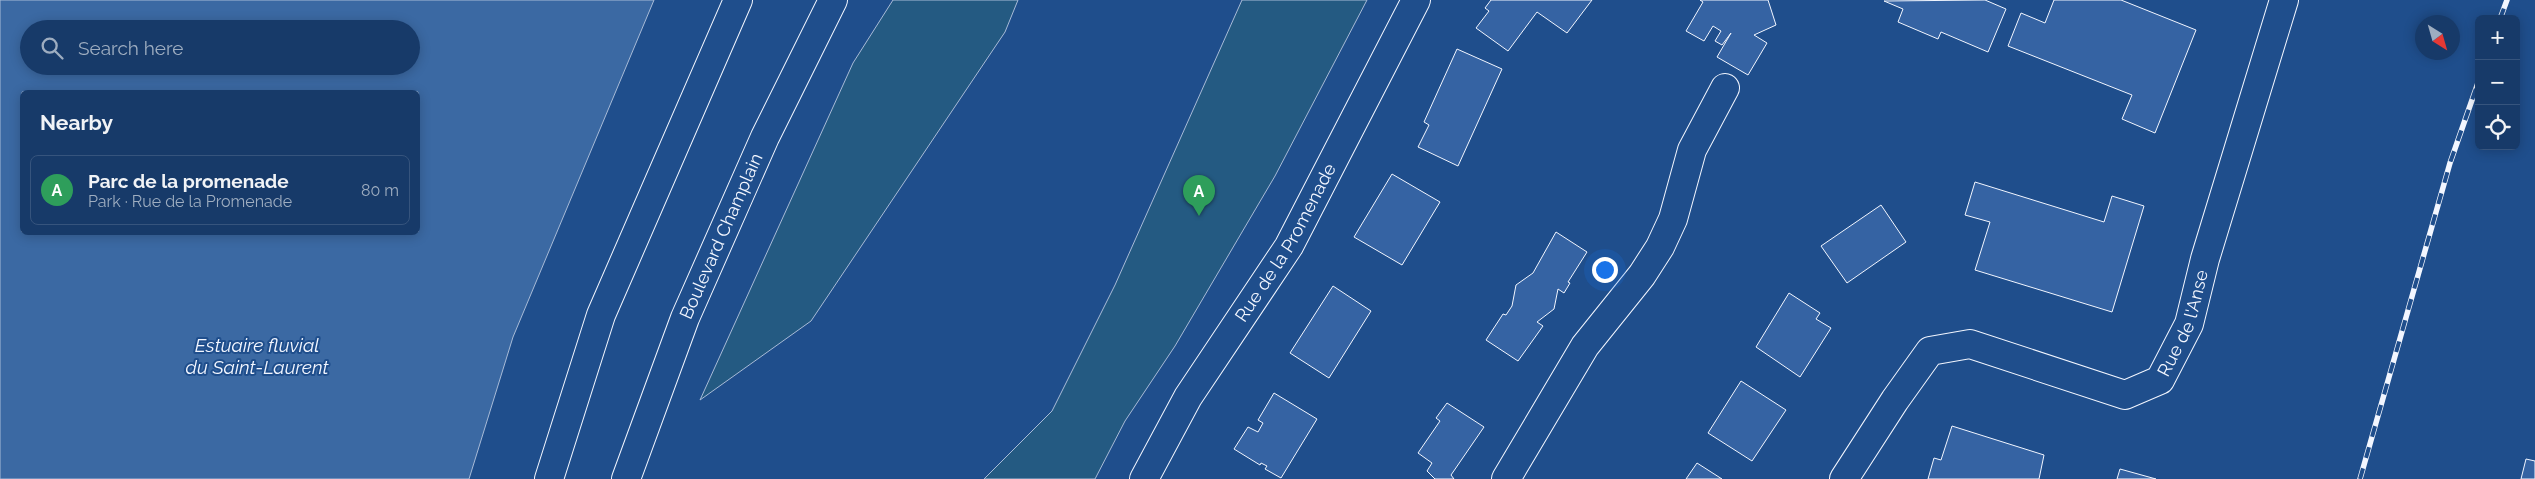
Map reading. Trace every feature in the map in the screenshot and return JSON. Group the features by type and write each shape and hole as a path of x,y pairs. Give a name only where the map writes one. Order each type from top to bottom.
{"street":[{"path":"549,479 601,315 738,0"},
{"name":"Boulevard Champlain","path":"626,479 689,309 765,137 833,0"},
{"name":"Rue de la Promenade","path":"1144,479 1188,397 1289,246 1416,0"},
{"name":"Rue de l'Anse","path":"1844,479 1895,400 1930,351 1970,344 2125,396 2160,380 2189,324 2205,259 2284,0"},
{"path":"1506,479 1585,346 1642,275 1660,247 1673,219 1692,150 1725,88"}],"shaded area":[{"path":"893,0 1018,0 1005,32 811,321 700,400 853,63"},
{"path":"1242,0 1367,0 1275,176 1175,346 1125,421 1095,479 984,479 1052,411 1115,285"}],"water":[{"name":"Estuaire fluvial du Saint-Laurent","path":"0,0 654,0 513,337 469,479 0,479"}],"building":[{"path":"1491,0 1592,0 1567,33 1537,12 1508,51 1476,28 1489,11 1485,8"},
{"path":"1700,0 1768,0 1776,25 1754,35 1767,43 1748,75 1717,57 1731,33 1722,45 1715,41 1721,31 1713,26 1704,41 1686,31 1703,2"},
{"path":"1985,0 2006,9 1988,52 1941,32 1938,39 1898,22 1903,9 1884,1"},
{"path":"2054,0 2121,0 2196,30 2155,133 2122,119 2132,95 2008,46 2021,13 2045,23"},
{"path":"1457,49 1502,69 1458,166 1418,147 1429,125 1424,122"},
{"path":"1392,174 1440,202 1402,265 1354,237"},
{"path":"1975,182 2104,222 2112,196 2144,206 2112,312 1975,270 1990,222 1965,215"},
{"path":"1881,205 1906,242 1847,283 1821,246"},
{"path":"1556,232 1587,252 1568,282 1570,283 1564,293 1558,289 1554,309 1537,322 1543,326 1518,361 1486,340 1503,314 1506,315 1512,306 1516,285 1533,273"},
{"path":"1333,286 1371,311 1329,378 1290,353"},
{"path":"1789,293 1820,313 1816,319 1831,328 1800,377 1756,347"},
{"path":"1741,381 1786,410 1752,461 1708,433"},
{"path":"1274,393 1317,419 1281,478 1265,469 1267,466 1261,463 1260,465 1234,449 1248,427 1258,432 1263,423 1258,420"},
{"path":"1447,403 1484,427 1451,475 1454,479 1435,479 1427,471 1432,463 1418,453 1440,421 1436,418"},
{"path":"1952,426 2044,455 2039,479 1928,479 1934,458 1941,460"},
{"path":"2526,459 2535,461 2535,479 2521,479"},
{"path":"1697,463 1722,479 1686,479"},
{"path":"2120,469 2156,479 2117,479"}],"railway":[{"path":"2501,15 2507,0"},
{"path":"2360,479 2450,163 2475,91"}],"place":[{"name":"Parc de la promenade","path":"1199,216"}]}
